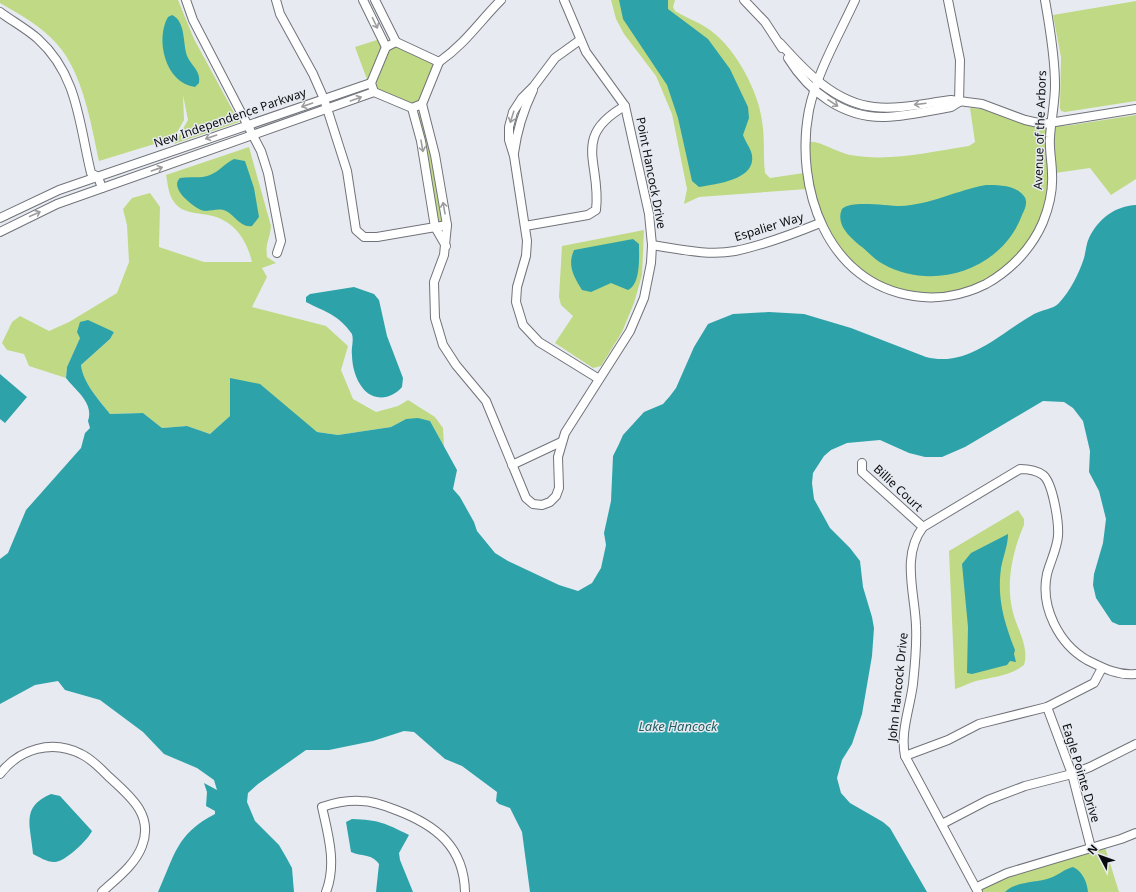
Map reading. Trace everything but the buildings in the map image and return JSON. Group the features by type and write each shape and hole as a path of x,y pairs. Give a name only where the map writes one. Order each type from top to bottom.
{"street":[{"path":"186,0 193,20 254,135 268,173 281,241 277,253"},
{"path":"276,0 280,14 313,74 324,99 347,171 356,230 364,237 377,237 448,225"},
{"path":"363,0 386,47"},
{"path":"375,0 396,42 439,62"},
{"path":"396,42 386,47 371,83 374,92 412,108 422,104 439,62 454,51 471,35 501,0"},
{"name":"Point Hancock Drive","path":"422,104 435,156 448,225 446,246 434,282 435,318 443,345 456,365 486,401 526,498 536,505 546,504 554,499 558,492 558,457 561,442 569,426 630,331 640,309 649,276 652,245 649,214 625,106 614,88 599,71 580,40 564,0"},
{"path":"744,0 765,22 780,43 794,68 815,91 839,107 873,117 898,116 951,107 959,102"},
{"name":"Avenue of the Arbors","path":"855,0 818,81 810,110 806,150 808,176 820,223 842,258 865,278 892,292 936,298 964,293 979,287 1004,273 1022,255 1043,222 1052,188 1050,138 1055,71 1045,0"},
{"path":"948,0 960,60 959,102"},
{"path":"0,12 37,38 63,69 74,92 91,173 98,176 102,188"},
{"path":"580,40 555,58 534,86 522,112 517,132 514,156 525,226 526,256 517,287 516,302 523,325 539,342 599,379"},
{"path":"780,43 818,81 845,99 874,107 890,108 951,100 982,104 1036,123 1052,123 1136,109"},
{"name":"New Independence Parkway","path":"0,218 59,190 371,83"},
{"name":"New Independence Parkway","path":"0,232 57,204 327,110 374,92"},
{"path":"525,226 588,215 596,210 597,198 590,149 596,131 610,114 625,106"},
{"path":"412,108 421,141 435,227 446,246"},
{"name":"Espalier Way","path":"652,245 700,252 734,251 763,244 820,223"},
{"path":"512,465 561,442"},
{"name":"Billie Court","path":"862,463 862,472 923,527"},
{"path":"923,527 1020,469 1027,469 1044,476 1049,484 1058,521 1058,537 1047,575 1046,594 1050,613 1058,633 1067,644 1083,657 1102,668 1118,673 1136,674"},
{"name":"John Hancock Drive","path":"923,527 918,533 910,557 916,626 916,653 912,691 903,745 906,756 977,890"},
{"path":"906,756 948,740 979,724 1047,707 1094,683 1102,668"},
{"name":"Eagle Pointe Drive","path":"1047,707 1072,774 1091,848"},
{"path":"942,824 988,800 1012,790 1072,774 1090,767 1136,744"},
{"path":"0,774 14,760 27,751 43,747 60,747 72,750 90,760 132,797 142,814 145,834 142,846 132,863 102,892"},
{"path":"326,892 330,884 332,848 322,807 362,800 387,806 418,818 439,832 454,851 465,876 465,892"},
{"path":"977,890 1007,873 1121,839 1136,833"}],"green space":[{"path":"0,0 178,0 194,39 239,122 174,144 188,120 183,95 184,120 174,138 99,161 93,131 80,84 66,56 57,44 37,26 0,3"},
{"path":"611,0 675,0 673,7 675,11 706,27 715,34 739,62 752,86 760,110 763,127 765,173 770,178 804,173 807,189 699,197 684,204 687,189 672,114 656,76 624,34 616,19"},
{"path":"1136,1 1136,101 1065,112 1061,111 1061,57 1053,15"},
{"path":"379,40 383,49 378,53 368,82 355,47"},
{"path":"395,46 433,63 433,67 420,100 413,105 376,89 376,78 380,65 387,53"},
{"path":"970,108 981,109 1034,127 1045,127 1049,142 1049,153 1042,212 1024,246 997,272 964,288 928,294 891,288 858,269 830,236 820,214 814,190 809,142 818,143 850,155 865,157 895,157 969,146 975,142"},
{"path":"420,112 423,114 444,222 438,224 417,114"},
{"path":"1136,115 1136,179 1111,195 1090,168 1055,173 1052,142 1056,126 1065,126"},
{"path":"249,147 271,226 267,257 276,263 262,268 267,277 252,307 326,326 348,346 341,370 353,399 376,412 398,406 408,400 435,417 443,428 444,447 430,421 406,419 391,427 338,435 317,432 230,378 230,416 210,434 187,426 162,428 143,413 110,414 92,391 85,379 81,365 110,339 114,331 80,338 67,367 66,378 29,366 24,354 7,350 2,343 12,322 20,316 49,331 69,322 117,293 129,262 127,225 123,209 132,198 150,193 160,207 159,247 204,262 252,262 245,243 238,232 229,223 217,217 190,212 178,207 170,196 166,175"},
{"path":"644,230 642,275 634,303 622,332 601,366 593,368 555,343 573,316 561,305 559,297 562,246"},
{"path":"1018,510 1024,519 1024,525 1014,555 1010,576 1010,598 1014,615 1024,643 1024,665 1013,672 976,681 955,689 949,551"},
{"path":"1105,847 1119,892 981,892 982,888 1009,876"}],"water":[{"path":"619,0 668,0 668,9 708,39 730,69 748,107 749,118 743,135 752,155 752,163 748,170 733,179 715,184 699,187 692,181 678,118 667,85 623,19"},
{"path":"172,15 177,18 180,23 186,53 199,76 199,83 195,87 185,84 176,77 165,59 163,48 164,26 168,17"},
{"path":"234,159 245,161 254,188 259,217 252,226 244,225 223,210 201,210 192,205 177,187 177,182 180,178 210,175"},
{"path":"986,185 1006,186 1015,189 1025,197 1025,208 1012,234 999,250 982,262 964,271 944,275 923,276 903,272 883,264 874,258 853,240 842,226 840,215 842,209 847,206 861,204 900,206 911,205"},
{"name":"Lake Hancock","path":"1136,205 1136,625 1119,625 1112,622 1096,598 1093,585 1094,574 1103,543 1106,519 1099,491 1089,472 1090,451 1083,421 1073,408 1064,402 1043,401 965,447 942,457 925,457 909,453 880,440 847,443 831,450 824,456 813,473 812,483 814,499 830,528 850,548 860,561 863,587 874,628 872,656 862,714 852,744 842,760 837,778 841,793 850,803 883,822 890,828 927,892 530,892 522,832 510,808 499,804 496,801 497,792 462,766 445,759 414,732 404,731 373,741 329,750 306,750 258,784 248,793 247,802 255,821 279,845 292,868 294,892 158,892 173,856 184,838 192,829 215,814 215,811 206,806 207,792 204,783 217,790 214,780 197,768 164,754 143,732 100,700 65,690 58,681 35,685 0,704 0,559 8,553 26,510 81,448 85,433 90,428 88,421 89,409 87,403 66,378 67,367 80,338 77,332 80,322 88,320 114,332 110,339 81,365 82,372 88,385 110,414 143,413 162,428 187,426 210,434 230,416 230,378 260,384 317,432 338,435 391,427 406,419 418,418 430,421 457,470 453,489 460,497 474,522 477,531 495,553 508,561 559,585 578,591 592,583 601,568 606,545 604,533 611,501 613,456 623,435 644,412 663,404 670,396 676,388 694,347 708,324 733,314 769,312 804,314 851,328 926,357 941,359 956,358 983,347 1034,314 1057,305 1067,293 1080,270 1088,240 1097,225 1102,219 1114,211"},
{"path":"633,239 639,244 639,255 637,276 632,287 628,290 611,283 591,292 582,290 574,276 571,266 574,250"},
{"path":"354,287 374,294 379,300 387,336 403,378 402,387 394,394 387,397 377,397 371,395 358,381 352,361 352,334 347,327 331,314 306,302 306,297 310,294"},
{"path":"0,374 27,397 5,423 0,419"},
{"path":"1008,534 1001,568 1000,590 1002,610 1015,650 1014,654 1016,662 1010,661 1007,665 972,674 967,673 968,627 962,564 971,553"},
{"path":"51,794 60,796 92,831 86,840 69,855 64,859 54,862 33,854 30,826 31,811 41,799"},
{"path":"352,819 369,820 382,823 409,835 399,853 400,860 413,892 376,892 379,864 373,858 351,852 346,822"},
{"path":"1073,867 1084,878 1088,892 1005,892 1020,884 1050,878"}]}
